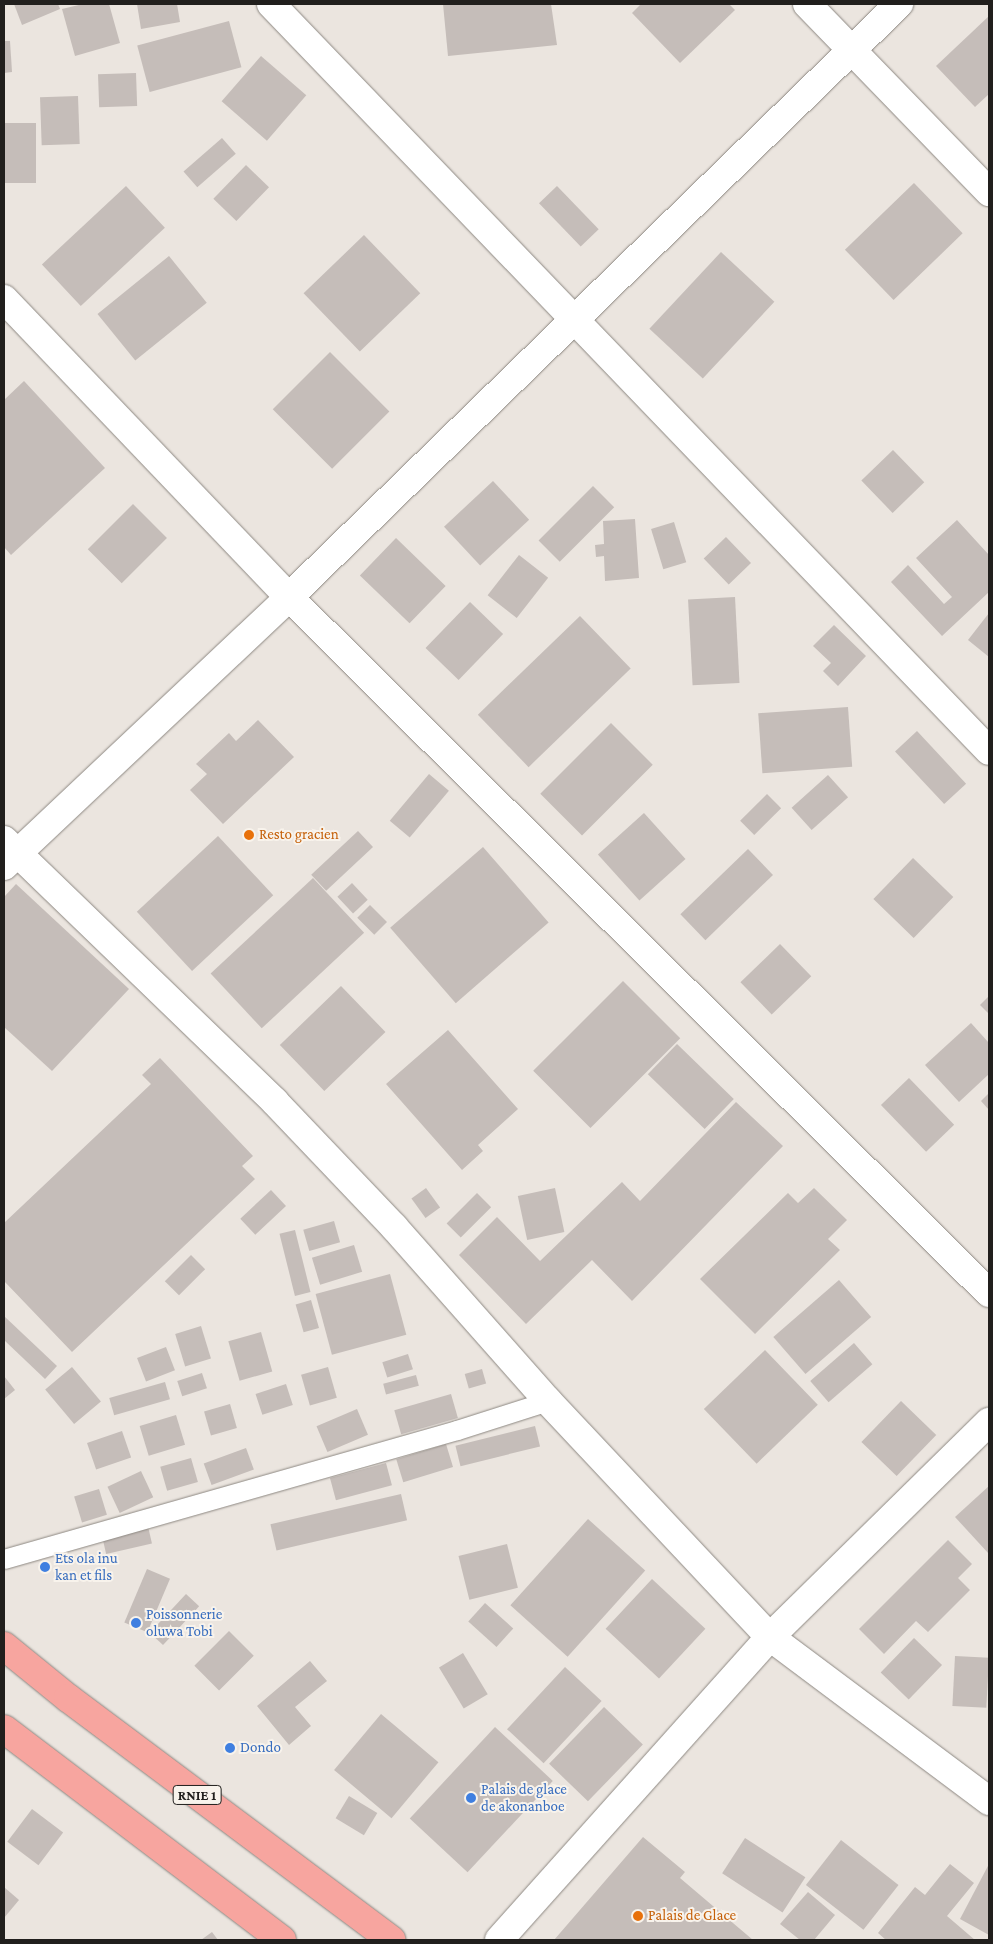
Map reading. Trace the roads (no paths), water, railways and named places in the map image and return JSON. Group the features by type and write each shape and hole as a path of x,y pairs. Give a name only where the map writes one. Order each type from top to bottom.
{"highway":[{"name":"RNIE 1","path":"4,1646 68,1698 392,1940"},
{"path":"4,1729 282,1940"}],"street":[{"path":"271,4 989,751"},
{"path":"807,4 989,192"},
{"path":"899,4 289,598 8,853 275,1102 394,1227 548,1401 770,1637 989,1801"},
{"path":"4,299 289,598 989,1293"},
{"path":"498,1940 770,1637 989,1422"}],"lane":[{"path":"4,1558 457,1430 548,1401"}],"place":[{"name":"Resto gracien","path":"249,835"},
{"name":"Ets ola inu kan et fils","path":"45,1567"},
{"name":"Poissonnerie oluwa Tobi","path":"136,1623"},
{"name":"Dondo","path":"230,1748"},
{"name":"Palais de glace de akonanboe","path":"471,1798"},
{"name":"Palais de Glace","path":"638,1916"}]}
